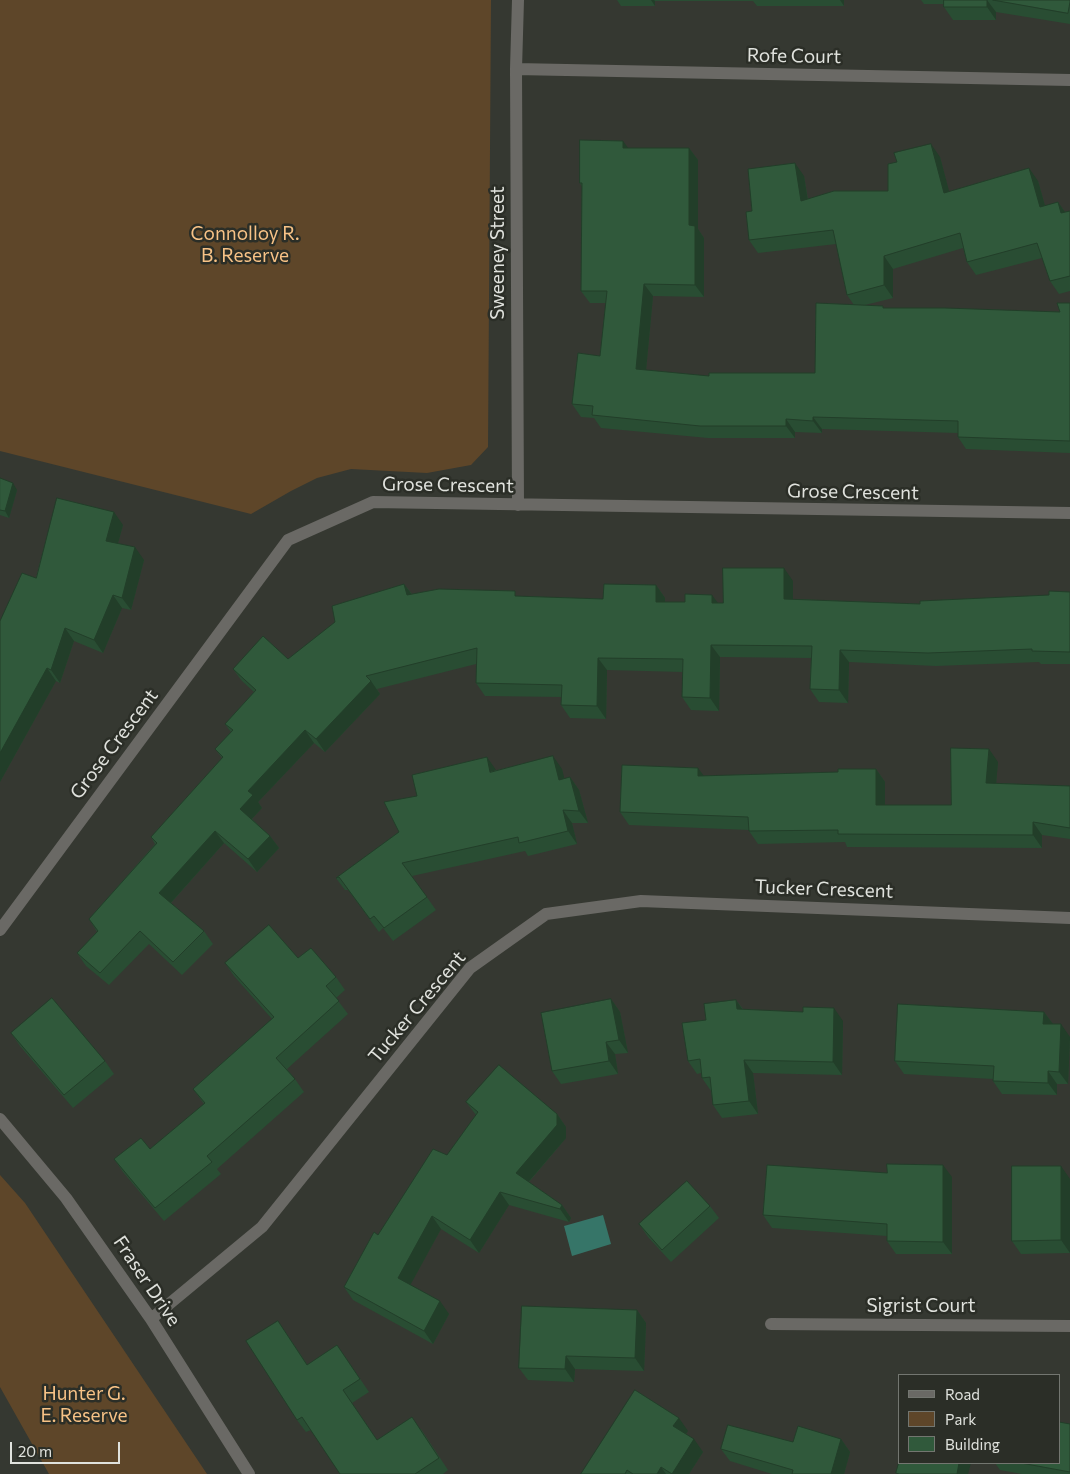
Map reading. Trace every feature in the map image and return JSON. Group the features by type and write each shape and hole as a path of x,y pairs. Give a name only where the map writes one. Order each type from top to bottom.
{"street":[{"name":"Sweeney Street","path":"518,0 516,68 518,505"},
{"name":"Rofe Court","path":"516,68 1070,80"},
{"name":"Grose Crescent","path":"0,930 288,540 373,502 1070,513"},
{"name":"Tucker Crescent","path":"150,1319 262,1227 470,968 546,914 640,901 1070,918"},
{"name":"Fraser Drive","path":"0,1119 66,1198 150,1319 249,1474"},
{"name":"Sigrist Court","path":"771,1324 1070,1326"}],"green space":[{"name":"Connolloy R. B. Reserve","path":"0,0 491,0 488,447 471,465 427,473 351,469 317,478 251,514 0,451"},
{"name":"Hunter G. E. Reserve","path":"0,1175 25,1203 207,1474 49,1474 0,1387"}],"water":[{"path":"603,1215 611,1244 572,1256 564,1226"}],"building":[{"path":"944,0 987,0 987,7 944,7"},
{"path":"993,0 1070,0 1070,2 1068,13"},
{"path":"580,140 623,141 623,148 689,148 689,225 695,226 695,285 644,284 636,369 709,376 709,373 815,373 816,303 883,306 883,308 1060,312 1057,303 1070,303 1070,441 958,437 958,421 813,417 813,421 786,419 786,426 700,426 592,415 593,406 572,404 578,353 600,356 607,291 581,291 582,183 580,183"},
{"path":"931,144 944,193 1029,168 1040,207 1058,202 1061,213 1070,211 1070,276 1050,281 1037,243 967,262 960,233 884,256 884,285 847,295 833,230 749,240 746,212 752,211 748,169 795,163 801,201 834,191 888,191 888,164 897,162 894,153"},
{"path":"0,478 13,483 5,511 0,510"},
{"path":"57,498 114,512 106,541 135,547 122,598 113,595 94,640 65,628 51,670 47,668 0,753 0,621 22,573 36,578"},
{"path":"723,568 784,568 784,599 920,604 920,601 1049,595 1049,591 1070,592 1070,652 1032,651 1032,649 928,653 840,650 839,690 810,689 812,646 711,645 710,698 682,697 683,659 598,658 597,706 561,705 562,685 476,683 477,648 366,676 371,681 316,739 305,730 248,791 253,795 240,809 270,836 248,859 215,831 159,893 204,931 173,962 140,931 100,973 77,953 98,931 89,919 157,843 151,837 223,757 215,749 233,730 225,724 256,690 233,669 263,636 288,659 335,622 332,606 404,584 407,595 439,589 515,591 515,596 603,599 604,584 656,585 656,602 685,602 685,594 712,595 712,603 723,603"},
{"path":"951,748 989,749 986,783 1070,786 1070,828 1033,822 1033,835 838,834 838,830 749,831 748,817 620,812 622,765 698,768 698,776 838,772 838,769 876,769 876,805 951,805"},
{"path":"553,756 559,780 570,777 579,811 563,810 568,831 519,843 518,837 402,863 427,897 384,928 374,916 370,919 339,877 336,878 399,832 384,802 417,796 412,775 487,757 490,772"},
{"path":"269,925 298,958 311,948 336,977 326,986 339,1001 276,1058 295,1079 207,1156 212,1162 155,1208 114,1159 141,1138 150,1149 205,1103 193,1089 274,1017 225,963"},
{"path":"52,998 105,1061 64,1095 11,1033"},
{"path":"611,999 619,1040 606,1042 609,1061 552,1071 541,1013"},
{"path":"736,1000 737,1009 803,1012 803,1007 834,1008 833,1062 744,1060 749,1101 713,1105 710,1077 702,1078 700,1059 688,1061 682,1023 706,1020 704,1004"},
{"path":"898,1004 1044,1012 1043,1024 1061,1024 1059,1072 1048,1071 1048,1083 993,1081 994,1066 895,1061"},
{"path":"499,1065 557,1114 557,1125 516,1173 562,1205 560,1209 500,1192 470,1240 432,1216 398,1278 440,1301 424,1331 344,1287 374,1232 378,1235 433,1149 447,1155 478,1112 466,1102"},
{"path":"887,1164 943,1165 943,1242 887,1241 887,1224 763,1215 767,1165 887,1173"},
{"path":"1012,1166 1061,1166 1061,1240 1012,1241"},
{"path":"687,1181 710,1206 662,1250 639,1224"},
{"path":"522,1306 637,1310 635,1358 566,1356 565,1369 519,1368"},
{"path":"278,1321 307,1365 337,1345 360,1379 343,1390 377,1440 412,1417 439,1458 415,1474 340,1474 302,1417 297,1420 246,1341"},
{"path":"635,1390 679,1418 673,1426 694,1439 672,1474 661,1467 657,1474 633,1474 627,1470 625,1474 581,1474"},
{"path":"1060,1422 1070,1424 1070,1472 1026,1464 1060,1464"},
{"path":"728,1425 793,1442 798,1426 841,1439 831,1474 792,1474 793,1470 721,1449"},
{"path":"898,1464 959,1464 957,1474 896,1473"}]}
